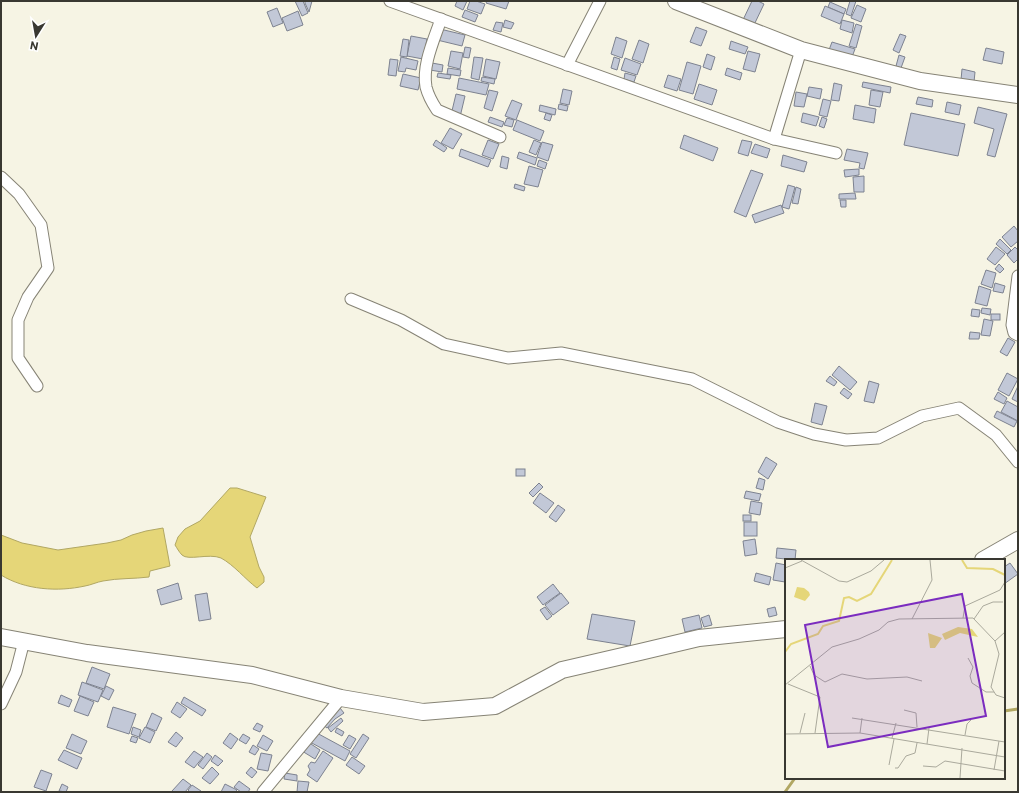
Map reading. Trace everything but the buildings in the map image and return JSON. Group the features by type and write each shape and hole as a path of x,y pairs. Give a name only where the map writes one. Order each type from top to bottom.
{"main road":[{"path":"676,1 801,50 920,81 1018,95"},
{"path":"985,559 1018,540"},
{"path":"1,637 88,653 252,675 341,698 423,712 495,706 562,670 698,638 785,629"}],"street":[{"path":"390,1 774,139 836,153"},
{"path":"567,65 600,1"},
{"path":"441,19 429,55 426,74 426,88 438,110 500,137"},
{"path":"774,139 801,50"},
{"path":"1,177 19,194 41,225 48,268 28,297 18,320 18,358 37,386"},
{"path":"1018,276 1012,325 1014,333 1018,335"},
{"path":"350,299 401,320 444,344 508,358 561,353 692,379 778,422 814,434 846,440 878,438 922,416 959,408 996,435 1018,462"},
{"path":"1,704 16,672 24,641"},
{"path":"263,792 341,698"}],"shaded area":[{"path":"230,488 237,488 266,497 250,537 259,567 264,577 264,582 257,588 221,558 211,556 185,557 175,545 178,537 185,529 200,521"},
{"path":"163,528 170,566 150,571 149,577 101,581 75,588 53,589 31,587 10,580 1,575 1,535 22,543 58,550 107,543 121,540 146,531"}],"waterway":[{"path":"1005,711 1018,709"},
{"path":"785,792 794,779"}]}
